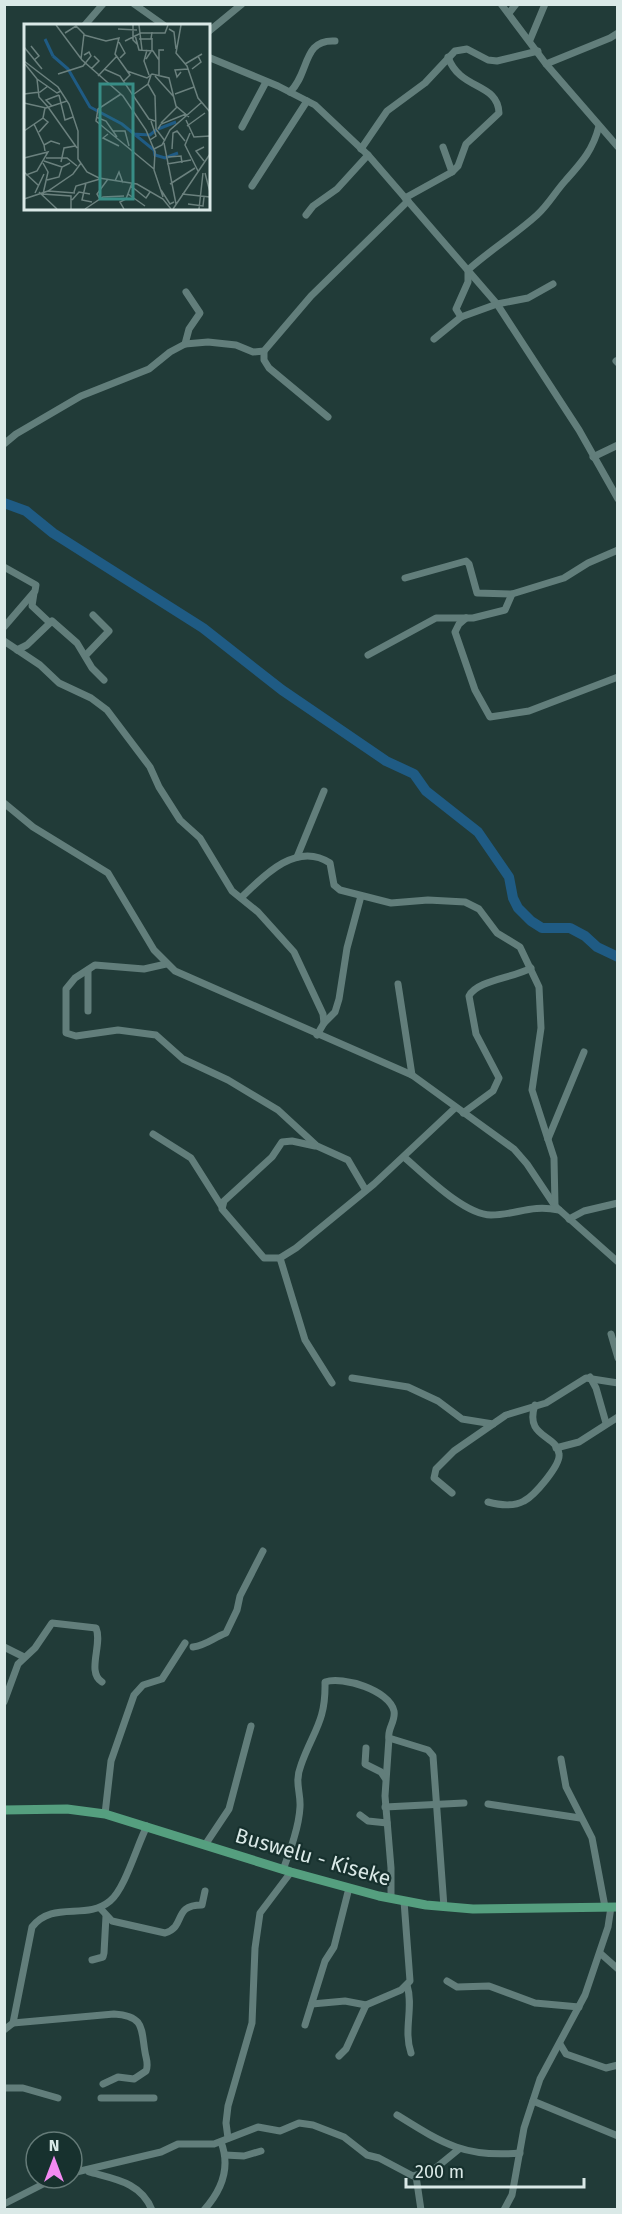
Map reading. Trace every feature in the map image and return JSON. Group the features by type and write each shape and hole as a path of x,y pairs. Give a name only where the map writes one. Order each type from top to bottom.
{"main road":[{"name":"Buswelu - Kiseke","path":"4,1810 66,1809 105,1814 287,1871 404,1901 444,1907 611,1907"}],"street":[{"path":"86,24 103,4"},
{"path":"134,4 162,24"},
{"path":"210,30 242,4"},
{"path":"501,4 546,64 618,147"},
{"path":"508,13 516,4"},
{"path":"530,40 545,4"},
{"path":"546,64 618,33"},
{"path":"290,92 301,80 312,50 324,41 335,41"},
{"path":"361,149 387,111 415,92 448,57 461,49 474,51 489,60 497,61 538,51"},
{"path":"328,417 269,368 264,360 264,351 311,296 407,199 458,166 466,144 499,113 496,99 486,90 462,79 452,67 448,57"},
{"path":"210,58 307,101 333,120 368,155 497,303 519,335 618,499"},
{"path":"242,127 266,82"},
{"path":"252,186 307,101"},
{"path":"461,317 456,309 468,282 468,270 519,231 553,200 563,183 589,154 599,126"},
{"path":"443,147 452,172"},
{"path":"306,216 309,210 337,189 368,155"},
{"path":"434,339 461,317 497,303 528,298 553,284"},
{"path":"185,344 189,329 200,313 186,292"},
{"path":"4,444 16,434 81,396 149,369 170,352 185,344 208,342 236,345 253,352 264,351"},
{"path":"593,457 618,445"},
{"path":"405,578 466,561 469,564 477,594 512,594 564,578 588,563 618,550"},
{"path":"4,567 34,582 32,606 49,622 57,624 77,643 92,668 104,680"},
{"path":"4,627 35,591"},
{"path":"368,655 436,618 466,618 504,610 512,594"},
{"path":"86,655 109,631 93,615"},
{"path":"466,618 455,632 475,690 490,717 529,711 618,677"},
{"path":"16,650 27,645 49,622"},
{"path":"4,641 40,665 59,683 91,698 107,710 150,767 159,787 180,820 200,838 227,884 294,952 318,1001 324,1023"},
{"path":"297,856 324,790"},
{"path":"4,802 33,827 108,873 137,925 166,964 203,985 412,1074 455,1108 514,1149 557,1208 618,1262"},
{"path":"242,897 267,872 297,856 311,855 327,861 332,866 335,887 391,903 428,900 455,901 473,905 483,913 497,933 520,947 539,987 541,1028 532,1090 554,1158 557,1208"},
{"path":"317,1035 324,1023 335,1012 347,948 361,896"},
{"path":"166,964 144,969 95,965 70,983 66,989 64,1027 69,1035 118,1030 156,1035 190,1064 228,1080 278,1110 317,1146"},
{"path":"463,1113 493,1090 499,1078 476,1034 469,996 478,985 517,976 531,968"},
{"path":"88,970 88,1011"},
{"path":"398,984 412,1074"},
{"path":"548,1139 584,1052"},
{"path":"153,1134 182,1151 194,1162 207,1187 264,1258 280,1258 296,1248 404,1157 455,1108"},
{"path":"222,1207 229,1195 272,1157 282,1142 292,1141 317,1146 348,1160 365,1189"},
{"path":"404,1157 436,1185 477,1213 494,1215 536,1207 557,1208"},
{"path":"569,1219 584,1211 618,1203"},
{"path":"280,1258 305,1340 332,1383"},
{"path":"611,1334 618,1358"},
{"path":"452,1493 437,1481 434,1473 454,1451 506,1415 553,1399 590,1377 618,1383"},
{"path":"590,1377 596,1388 606,1424"},
{"path":"352,1378 408,1386 438,1401 462,1419 493,1424"},
{"path":"488,1502 508,1505 524,1502 556,1467 560,1455 533,1424 531,1415 535,1405"},
{"path":"556,1448 579,1442 618,1417"},
{"path":"193,1647 207,1645 215,1637 226,1633 237,1610 240,1596 263,1551"},
{"path":"4,1702 14,1674 24,1657 35,1648 52,1623 96,1628 99,1636 95,1672 102,1682"},
{"path":"105,1814 111,1761 134,1695 143,1685 162,1679 185,1643"},
{"path":"4,1647 24,1657"},
{"path":"204,2210 221,2184 229,2099 252,2023 255,1948 260,1913 287,1871 299,1811 297,1784 301,1765 324,1712 327,1698 325,1682 339,1681 362,1686 388,1701 394,1715 388,1733 385,1778 391,1898"},
{"path":"205,1845 229,1809 243,1765 251,1726"},
{"path":"389,1738 431,1753 444,1907"},
{"path":"366,1748 365,1764 381,1772 385,1778"},
{"path":"504,2210 512,2195 524,2128 540,2079 579,2007 600,1953 611,1907 592,1838 580,1818 565,1782 561,1759"},
{"path":"385,1807 464,1803"},
{"path":"488,1804 580,1818"},
{"path":"360,1815 368,1821 387,1823"},
{"path":"13,2024 32,1927 43,1915 53,1912 100,1908 120,1889 147,1826"},
{"path":"305,2025 325,1961 333,1947 349,1888"},
{"path":"100,1908 111,1921 168,1933 176,1926 186,1907 204,1903 205,1891"},
{"path":"404,1901 403,1914 410,1970 407,1985 410,1999 407,2033 411,2053"},
{"path":"92,1960 103,1957 106,1916"},
{"path":"600,1953 618,1969"},
{"path":"447,1981 457,1987 489,1986 524,2001 579,2007"},
{"path":"312,2004 345,2001 366,2005 407,1985"},
{"path":"339,2056 346,2049 366,2005"},
{"path":"4,2030 13,2024 114,2014 129,2016 135,2020 145,2037 146,2071 134,2079 118,2077 103,2084"},
{"path":"560,2044 566,2054 606,2068 618,2065"},
{"path":"4,2088 23,2088 57,2098"},
{"path":"101,2098 154,2098"},
{"path":"533,2101 618,2136"},
{"path":"397,2115 434,2139 459,2149 486,2155 520,2153"},
{"path":"84,2171 160,2152 178,2144 225,2140 258,2127 280,2131 299,2123 313,2125 344,2137 367,2155 379,2157 416,2176 432,2171 459,2149"},
{"path":"225,2155 244,2156 261,2151"},
{"path":"87,2171 132,2185 146,2199 152,2210"},
{"path":"416,2176 421,2210"},
{"path":"4,2204 31,2190"}],"waterway":[{"path":"4,503 26,511 53,533 203,628 282,690 386,761 414,774 426,791 478,832 509,877 513,898 518,908 531,921 542,928 570,928 585,936 597,947 618,957"}]}
